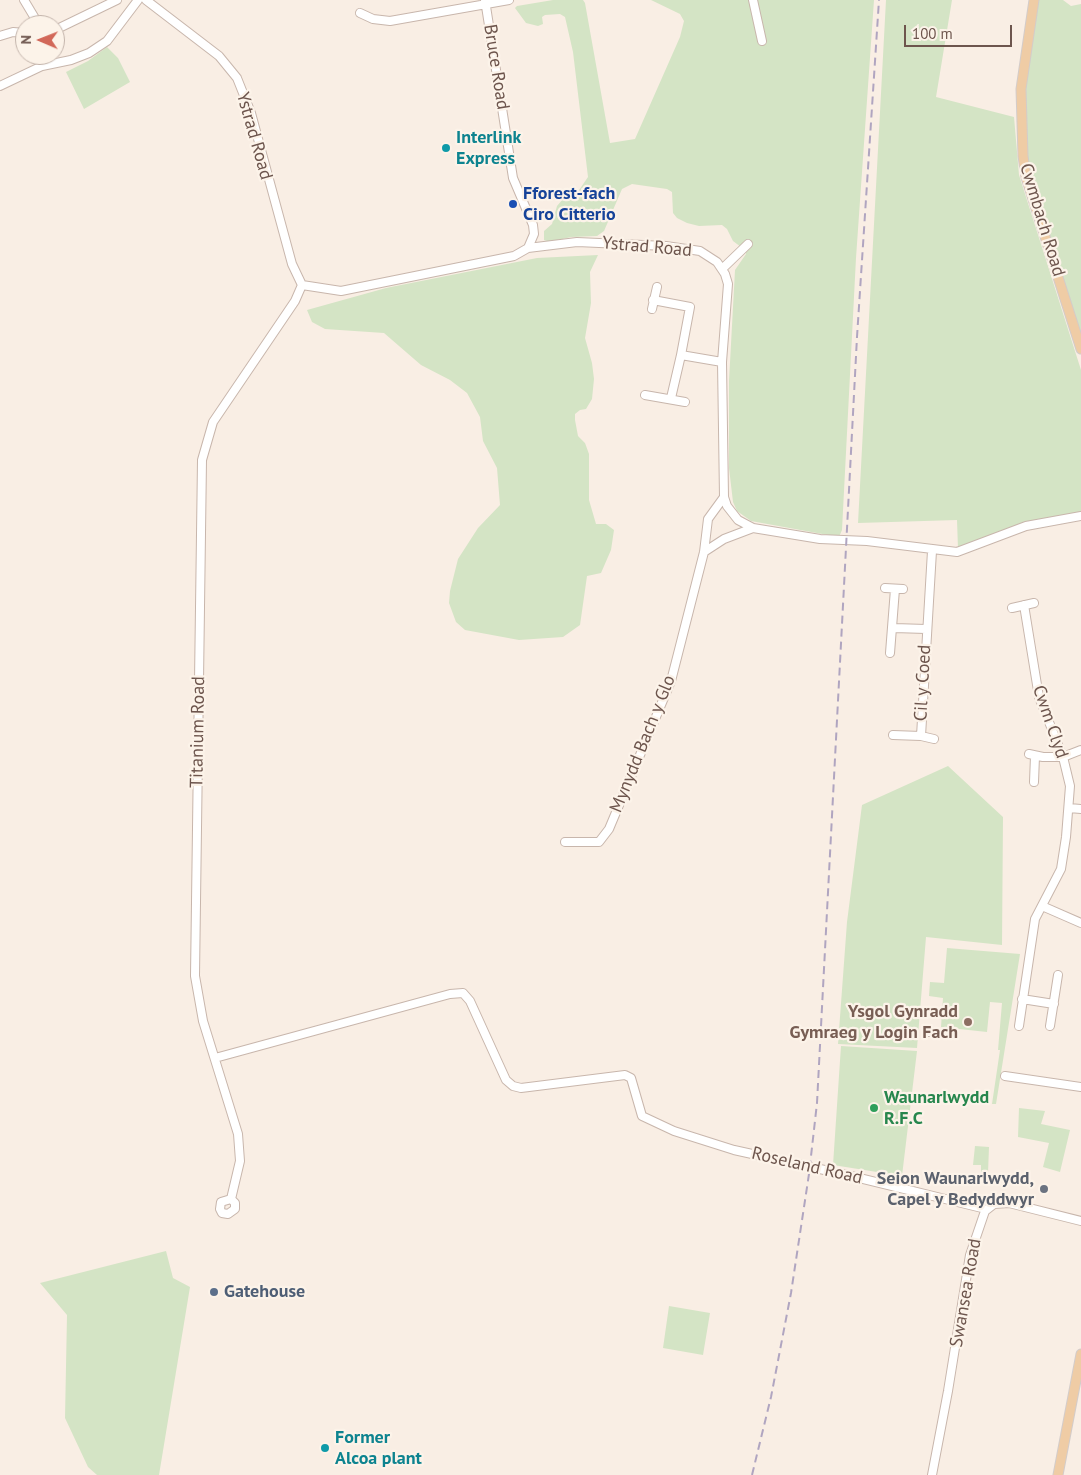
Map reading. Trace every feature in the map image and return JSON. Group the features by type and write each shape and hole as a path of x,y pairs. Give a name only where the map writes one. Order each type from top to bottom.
{"main road":[{"name":"Cwmbach Road","path":"1034,0 1021,89 1023,156 1026,177 1081,349"},
{"path":"1058,1475 1081,1354"}],"street":[{"path":"24,0 33,15"},
{"path":"65,25 117,0"},
{"path":"0,86 42,66 89,54 107,41 138,0"},
{"name":"Ystrad Road","path":"146,0 219,56 237,78 251,113 292,264 302,285 341,291 514,256 528,248 590,242 666,246 700,251 717,262 722,269"},
{"path":"360,13 373,19 390,20 485,2 509,0"},
{"path":"753,0 762,42"},
{"name":"Bruce Road","path":"485,2 513,178 533,225 534,234 528,248"},
{"path":"0,36 15,32"},
{"path":"748,244 722,269 729,292 722,362 724,497 738,520 753,528 820,539 867,541 932,551 957,552 1026,526 1081,516"},
{"name":"Titanium Road","path":"232,1199 240,1161 240,1144 203,1021 195,976 202,460 213,422 295,301 302,285"},
{"path":"652,309 656,287"},
{"path":"653,300 691,303 671,398"},
{"path":"681,355 722,362"},
{"path":"645,395 671,398 685,402"},
{"name":"Mynydd Bach y Glo","path":"565,842 599,842 609,829 671,681 704,552 708,519 724,497"},
{"path":"704,552 724,539 753,528"},
{"name":"Cil y Coed","path":"921,736 932,551"},
{"name":"Cil y Coed","path":"885,588 899,589 890,653"},
{"path":"1012,608 1034,603"},
{"name":"Cwm Clyd","path":"1019,1026 1035,919 1061,869 1070,786 1063,757 1039,697 1024,605"},
{"name":"Cil y Coed","path":"894,628 926,629"},
{"name":"Cil y Coed","path":"893,735 921,736 934,740"},
{"path":"1034,782 1032,755 1063,757 1081,750"},
{"path":"1069,808 1081,809"},
{"path":"1042,906 1081,923"},
{"path":"1050,1026 1058,975"},
{"name":"Roseland Road","path":"215,1058 450,994 463,993 470,1002 506,1080 513,1086 521,1088 625,1075 630,1078 637,1106 642,1116 674,1131 726,1147 982,1208 985,1211"},
{"path":"1022,999 1054,1004"},
{"path":"1005,1076 1013,1081 1081,1087"},
{"path":"985,1211 994,1204 1009,1203 1081,1221"},
{"name":"Swansea Road","path":"932,1475 970,1255 985,1211"}],"green space":[{"path":"553,0 583,0 585,3 610,143 635,139 680,37 684,21 680,14 651,0 874,0 856,258 842,530 839,537 751,521 737,511 733,502 729,468 729,381 735,270 746,254 745,250 733,241 727,229 722,225 699,226 687,223 677,218 673,213 672,192 667,189 632,184 622,189 604,231 597,236 571,237 550,242 544,240 544,231 552,224 557,206 563,199 577,193 588,177 573,52 565,17 560,14 545,15 542,17 543,24 538,26 526,23 515,8 517,6"},
{"path":"886,0 952,0 936,97 1014,117 1019,175 1081,370 1081,515 1025,525 958,549 957,520 858,523"},
{"path":"1037,0 1063,0 1071,6 1081,4 1081,337 1030,175 1027,157 1024,90"},
{"path":"107,47 118,58 130,82 84,109 66,72 88,61"},
{"path":"598,255 590,272 591,303 585,338 594,379 592,399 586,409 580,410 575,414 575,420 578,436 585,443 589,454 589,500 596,524 606,524 614,530 611,550 601,573 587,576 580,625 563,637 519,640 465,630 456,622 449,603 458,559 478,528 500,505 497,468 483,441 480,417 467,393 450,380 421,365 384,333 325,329 312,322 307,310 386,288 537,258"},
{"path":"948,766 1003,817 1002,945 926,937 917,1048 838,1044 847,922 862,805"},
{"path":"947,948 1020,954 996,1104 992,1104 1000,1050 998,1050 1002,1003 990,1002 987,1032 941,1027 943,998 929,996 930,982 944,983"},
{"name":"Waunarlwydd R.F.C","path":"841,1046 917,1051 902,1176 833,1165"},
{"path":"1019,1108 1045,1111 1041,1124 1070,1130 1060,1172 1043,1167 1049,1143 1018,1137"},
{"path":"975,1146 989,1147 988,1173 981,1172 981,1165 973,1165"},
{"path":"166,1251 173,1278 190,1287 159,1475 97,1475 88,1467 65,1418 67,1315 40,1283"},
{"path":"669,1306 710,1313 703,1355 663,1348"}],"railway":[{"path":"752,1475 771,1397 791,1293 809,1174 817,1103 857,337 879,0"}],"place":[{"name":"Interlink Express","path":"446,148"},
{"name":"Fforest-fach Ciro Citterio","path":"513,204"},
{"name":"Ysgol Gynradd Gymraeg y Login Fach","path":"968,1022"},
{"name":"Waunarlwydd R.F.C","path":"874,1108"},
{"name":"Seion Waunarlwydd, Capel y Bedyddwyr","path":"1044,1189"},
{"name":"Gatehouse","path":"214,1292"},
{"name":"Former Alcoa plant","path":"325,1448"}]}
